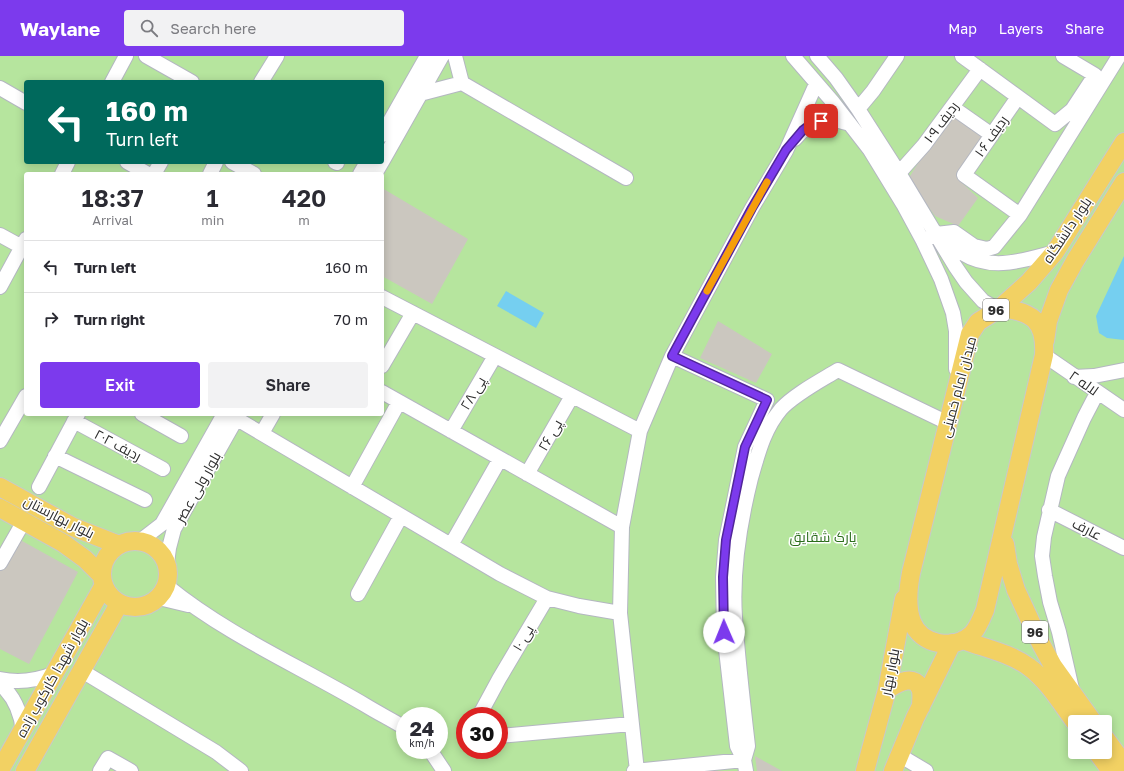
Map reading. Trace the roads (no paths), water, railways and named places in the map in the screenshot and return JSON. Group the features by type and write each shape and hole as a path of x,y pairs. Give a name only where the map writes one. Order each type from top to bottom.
{"main road":[{"name":"بلوار دانشگاه","path":"999,308 1029,282 1055,252 1124,142"},
{"name":"بلوار دانشگاه","path":"1045,348 1048,321 1059,290 1124,182"},
{"name":"96","path":"957,642 972,633 985,610 1045,348 1042,330 1036,321 1028,314 1012,309 999,308"},
{"name":"میدان امام خمینی","path":"957,642 939,644 928,640 919,632 912,622 908,600 908,589 970,334 978,322 999,308"},
{"name":"بلوار بهارستان","path":"0,487 73,527 119,545"},
{"name":"بلوار بهارستان","path":"0,508 63,543 85,559 103,580"},
{"name":"96","path":"1004,531 1008,564 1016,590 1053,666 1088,715"},
{"path":"129,541 140,541 157,548 163,555 167,563 169,575 163,592 147,606 133,608 119,604 112,599 103,580 104,564 109,553 119,545 129,541"},
{"name":"بلوار بهار","path":"865,771 887,690 897,633 911,573"},
{"name":"بلوار شهدا کارکوب زاده","path":"0,770 23,731 103,580"},
{"name":"بلوار شهدا کارکوب زاده","path":"25,771 119,604"},
{"name":"96","path":"957,642 1012,658 1028,667 1041,678 1070,715"},
{"path":"896,763 920,707 957,642"},
{"path":"887,690 904,680 917,683 921,689 920,707"},
{"path":"1112,748 1124,764"},
{"path":"1102,759 1111,771"}],"street":[{"path":"113,80 126,56"},
{"path":"146,56 188,80"},
{"path":"263,80 277,56"},
{"path":"384,131 427,56"},
{"path":"384,158 442,56"},
{"path":"455,56 462,83"},
{"path":"793,56 832,101 870,150 923,240 941,279 953,313 956,331 955,396"},
{"path":"818,56 858,109 966,282 983,301 999,308"},
{"path":"858,109 874,91 897,56"},
{"path":"962,56 1055,124 1076,114 1119,56"},
{"path":"923,240 936,234 954,232 974,246 986,249 994,247 1020,215 1076,114 1095,75 1063,56"},
{"name":"ردیف ۱۰۹","path":"899,173 924,145 980,69"},
{"path":"420,94 462,83 626,178"},
{"path":"745,765 636,771 620,613 622,528 640,431 672,356 752,208 786,150 816,84"},
{"path":"0,88 24,102"},
{"name":"ردیف ۱۰۶","path":"1018,97 964,175 1020,215"},
{"path":"952,107 992,135"},
{"path":"786,150 803,130 811,124 830,120 850,124"},
{"path":"130,164 144,172"},
{"path":"236,164 250,172"},
{"path":"936,234 962,254 987,263 1016,263 1055,252"},
{"path":"0,235 24,243 0,287"},
{"path":"384,298 640,431"},
{"path":"384,363 413,313"},
{"name":"لاله ۲","path":"1045,348 1074,377 1097,393 1123,408"},
{"name":"پی ۲۸","path":"451,431 495,356"},
{"path":"672,356 767,400 745,447 726,540 723,577 724,632 735,731 737,746 745,765"},
{"path":"745,765 748,746 735,616 735,585 738,546 746,498 758,452 772,422 782,409 794,398 838,370 948,422"},
{"path":"1074,377 1094,376 1124,370"},
{"path":"384,393 622,528"},
{"path":"1073,695 1059,632 1050,602 1042,556 1049,510 1058,476 1097,393"},
{"name":"پی ۲۶","path":"528,474 572,396"},
{"path":"0,441 24,399"},
{"path":"352,487 400,402"},
{"path":"146,416 182,436"},
{"path":"234,416 500,574 547,598 620,613"},
{"name":"بلوار ولی عصر","path":"140,541 162,524 234,416"},
{"name":"بلوار ولی عصر","path":"167,563 174,529 234,416"},
{"path":"262,433 272,416"},
{"path":"38,486 76,418"},
{"name":"ردیف ۲۰۲","path":"76,418 163,469"},
{"path":"55,456 145,500"},
{"path":"451,545 500,459"},
{"name":"عارف","path":"1049,510 1124,548"},
{"path":"358,594 401,516"},
{"path":"0,563 24,521"},
{"path":"163,592 190,605 263,650 347,693 396,723"},
{"name":"پی ۱۰","path":"484,707 499,678 547,598"},
{"path":"82,671 216,752 241,771"},
{"path":"0,679 17,682 36,680 53,674"},
{"path":"0,684 8,692 17,707 23,731"},
{"path":"508,735 631,724"},
{"path":"100,771 108,758 131,771"},
{"path":"436,759 444,771"},
{"path":"896,763 926,771"}],"water":[{"path":"1124,256 1124,340 1107,338 1099,333 1096,316"},
{"path":"506,291 544,313 536,328 497,306"}],"park label":[{"name":"پارک شقایق","path":"823,537"}]}
